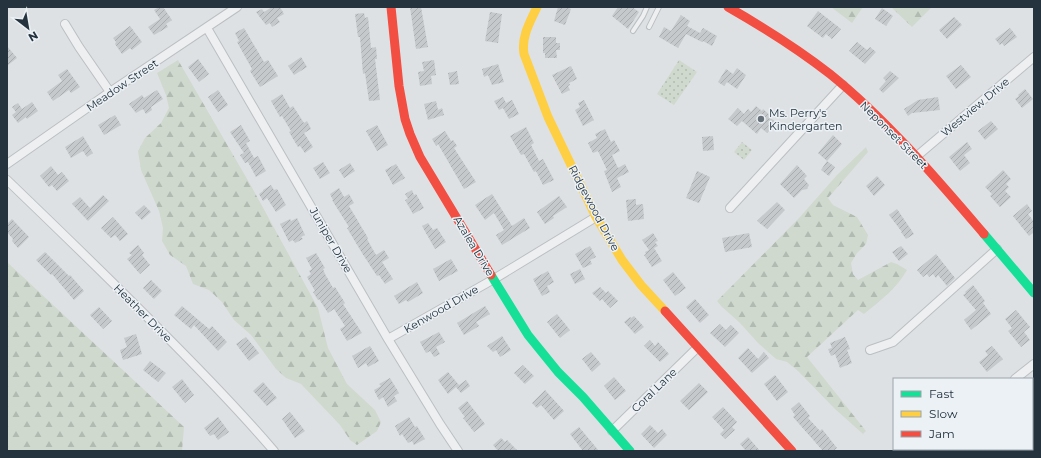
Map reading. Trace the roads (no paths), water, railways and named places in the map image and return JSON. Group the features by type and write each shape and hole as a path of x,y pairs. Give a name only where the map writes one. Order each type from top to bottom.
{"street":[{"name":"Meadow Street","path":"7,164 110,92 237,7"},
{"name":"Azalea Drive","path":"391,7 399,86 410,134 420,157 528,335 540,352 583,397 630,451"},
{"name":"Ridgewood Drive","path":"537,7 522,46 524,54 548,117 596,217 622,260 636,279 792,451"},
{"name":"Neponset Street","path":"728,7 792,47 842,85 917,156 1034,293"},
{"path":"65,24 110,92"},
{"name":"Juniper Drive","path":"207,28 388,339 455,450"},
{"name":"Westview Drive","path":"917,156 1033,61"},
{"path":"730,208 842,85"},
{"name":"Heather Drive","path":"7,180 85,254 179,349 246,418 274,451"},
{"name":"Kenwood Drive","path":"388,339 494,279 596,217"},
{"path":"870,350 893,342 997,249"},
{"name":"Coral Lane","path":"612,431 697,348"},
{"path":"1016,378 1034,364"}],"lane":[{"path":"633,31 647,7"},
{"path":"649,27 659,7"}],"place":[{"name":"Ms. Perry's Kindergarten","path":"761,119"}]}
